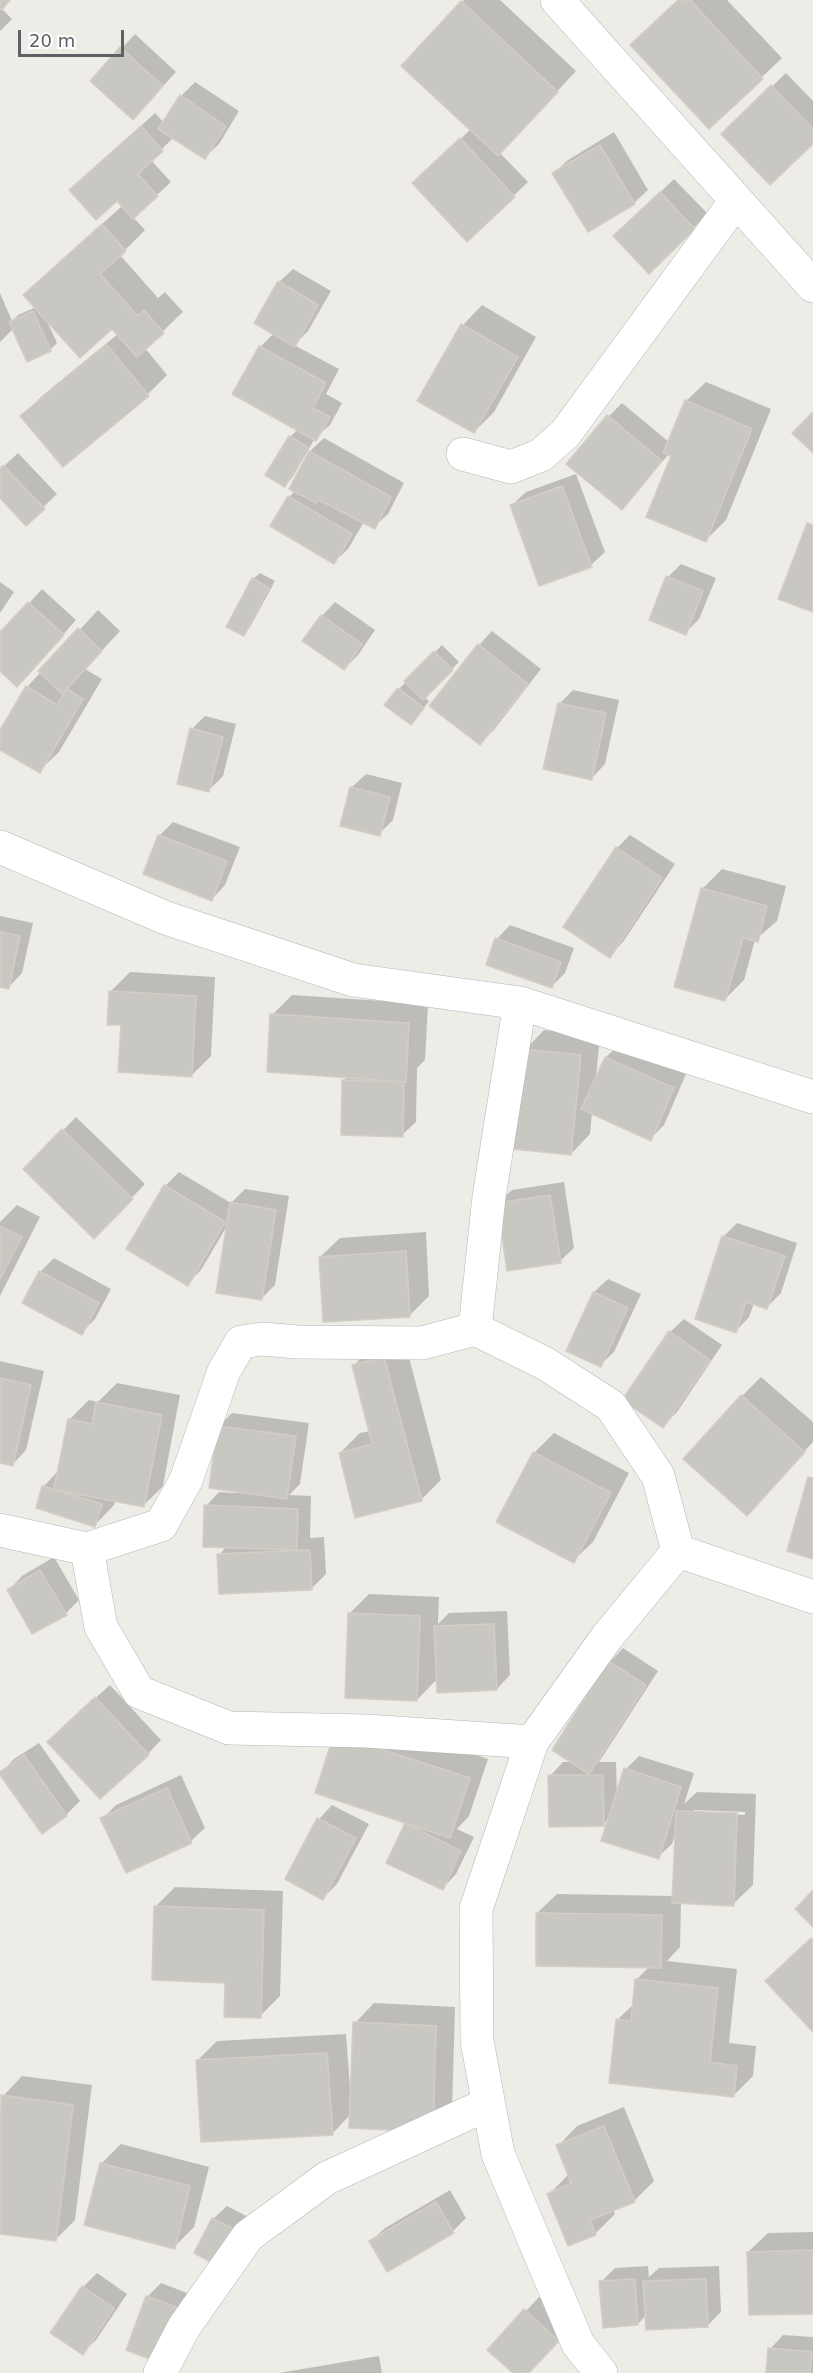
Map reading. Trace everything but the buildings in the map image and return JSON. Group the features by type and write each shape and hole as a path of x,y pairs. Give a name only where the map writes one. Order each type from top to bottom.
{"street":[{"path":"556,0 735,202 813,286"},
{"path":"463,454 511,467 541,455 566,434 735,202"},
{"path":"0,847 166,918 353,980 520,1003 813,1097"},
{"path":"475,1329 489,1197 520,1003"},
{"path":"0,1530 87,1549 161,1525 186,1480 224,1371 241,1342 263,1339 297,1342 422,1342 475,1329 546,1364 610,1406 658,1476 678,1551"},
{"path":"87,1549 101,1628 139,1692 229,1728 366,1731 532,1742"},
{"path":"678,1551 813,1597"},
{"path":"601,2373 573,2334 498,2154 477,2041 476,1909 532,1742 607,1637 678,1551"},
{"path":"160,2373 184,2327 248,2236 327,2178 488,2104"}]}
